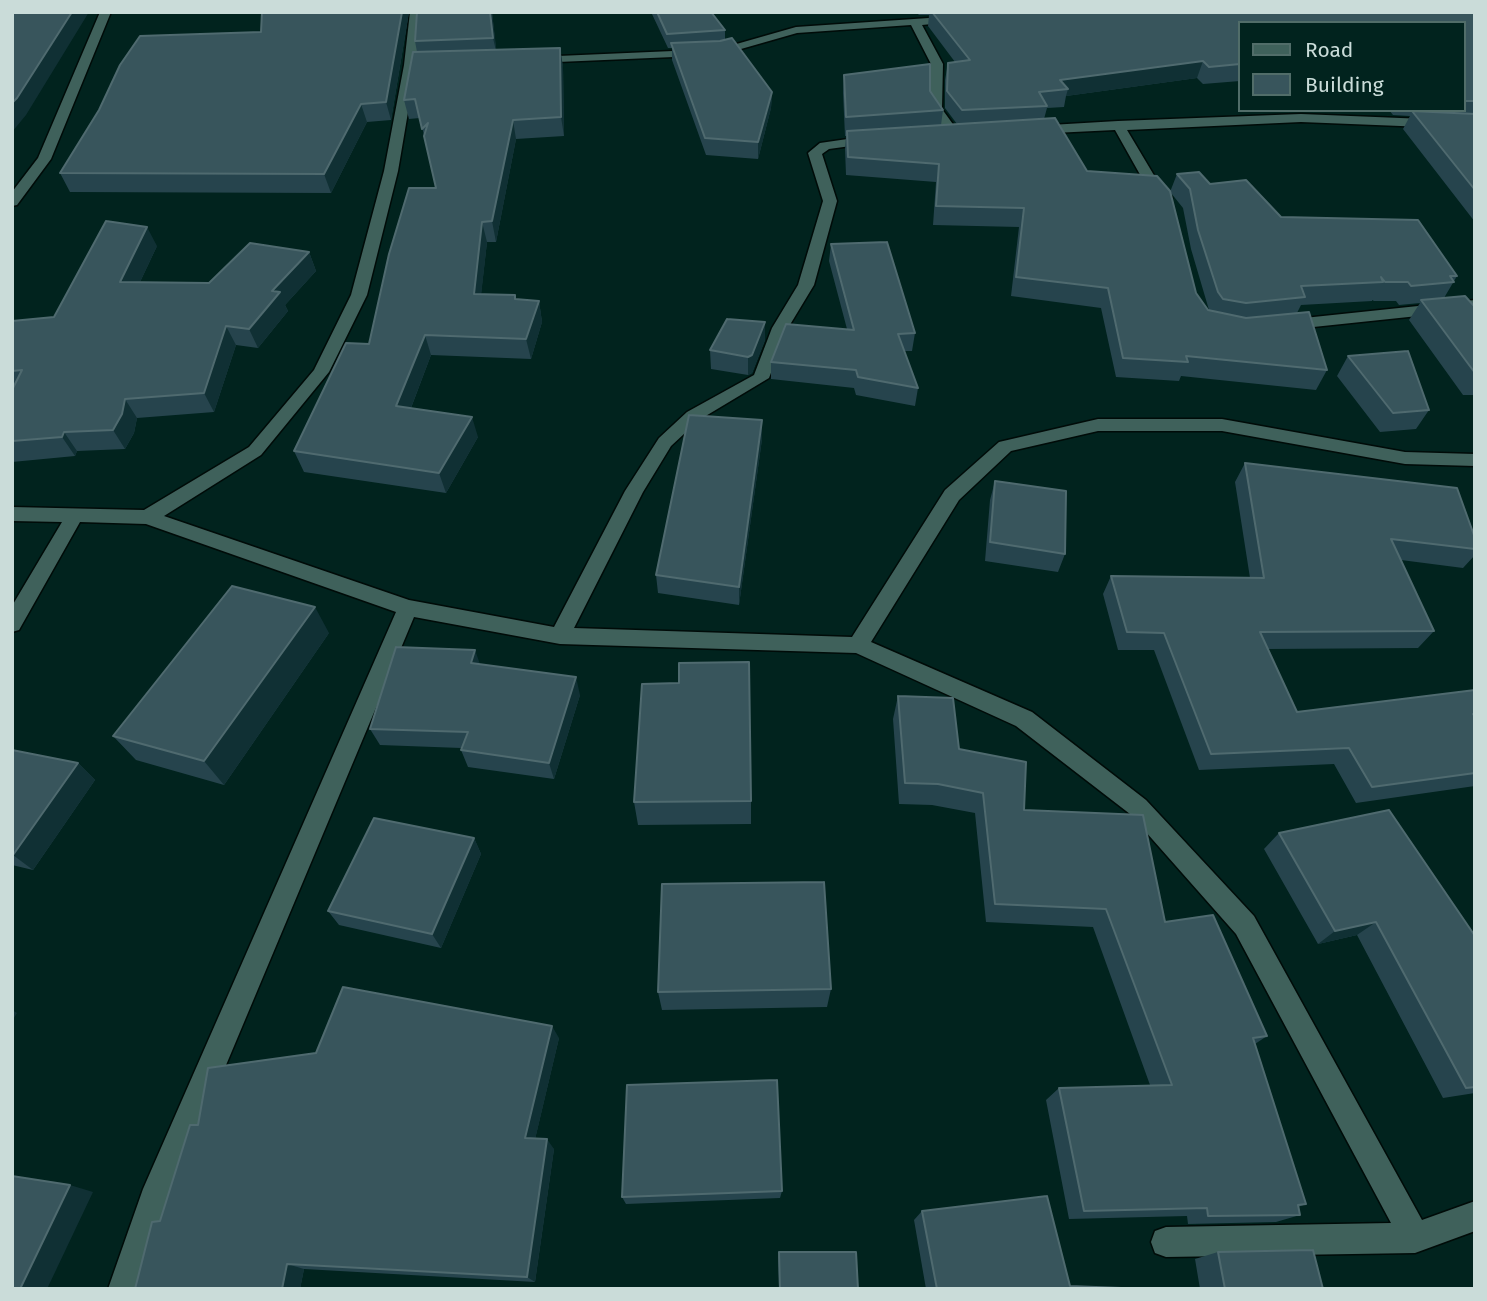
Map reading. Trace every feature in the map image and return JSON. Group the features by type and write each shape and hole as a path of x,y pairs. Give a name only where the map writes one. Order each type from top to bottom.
{"street":[{"path":"12,202 44,159 106,12"},
{"path":"147,517 256,451 321,372 359,295 417,64 415,12"},
{"path":"525,61 720,52 796,30 967,19"},
{"path":"915,21 937,64 936,109 954,134"},
{"path":"1022,130 1301,118 1475,125"},
{"path":"1118,125 1152,184 1173,208"},
{"path":"560,636 634,491 665,442 693,416 761,378 780,328 806,285 830,201 815,153 825,146 886,138"},
{"path":"1263,328 1475,305"},
{"path":"858,645 952,495 1005,446 1098,425 1222,425 1405,458 1475,460"},
{"path":"12,514 147,517 408,608 560,636 858,645 1024,719 1138,807 1245,925 1415,1238"},
{"path":"12,624 74,517"},
{"path":"124,1289 154,1200 408,608"},
{"path":"1166,1242 1415,1238 1475,1216"}],"building":[{"path":"12,12 72,12 12,103"},
{"path":"262,12 402,12 386,102 361,104 324,174 60,173 99,110 120,65 140,36 261,32"},
{"path":"417,12 490,12 493,38 415,41"},
{"path":"657,12 711,12 725,30 667,34"},
{"path":"932,12 1475,12 1475,101 1466,101 1466,21 1238,21 1238,64 1209,67 1203,61 1060,80 1068,89 1039,92 1047,106 962,110 947,91 948,63 970,60"},
{"path":"732,38 772,92 758,142 705,138 671,43"},
{"path":"560,48 561,117 513,120 492,221 482,222 474,294 515,295 515,299 539,301 526,339 425,335 396,406 472,417 439,473 294,451 346,343 369,344 389,254 409,188 436,188 424,136 428,123 422,129 415,99 404,100 413,52"},
{"path":"930,64 930,91 943,110 846,117 844,75"},
{"path":"1413,112 1475,114 1475,190"},
{"path":"1055,118 1087,171 1157,176 1170,191 1196,293 1208,310 1246,318 1309,312 1327,370 1186,356 1188,362 1123,358 1108,288 1016,277 1024,208 936,206 939,164 848,157 847,131"},
{"path":"1199,172 1210,184 1246,180 1281,217 1418,220 1457,276 1450,276 1454,282 1411,286 1408,282 1385,282 1381,277 1383,282 1301,286 1305,297 1246,303 1223,299 1218,292 1198,230 1190,189 1177,174"},
{"path":"106,221 147,227 120,282 209,283 250,243 309,252 272,291 280,292 249,329 226,326 204,393 125,399 122,414 113,430 64,432 62,437 12,441 12,390 22,370 12,371 12,321 54,317"},
{"path":"887,242 915,333 898,334 918,388 858,377 856,370 771,362 786,324 854,330 831,244"},
{"path":"1465,296 1475,307 1475,373 1421,300"},
{"path":"727,319 765,322 752,355 748,357 710,350"},
{"path":"1408,351 1429,410 1393,413 1348,356"},
{"path":"689,415 762,420 739,587 656,575"},
{"path":"1245,463 1457,488 1475,538 1475,549 1391,539 1434,631 1260,632 1297,712 1475,690 1475,773 1372,787 1349,748 1211,754 1164,633 1127,632 1111,576 1264,578"},
{"path":"995,481 1066,491 1065,554 990,542"},
{"path":"232,586 315,607 204,761 113,736"},
{"path":"396,647 475,650 471,663 576,677 549,763 461,750 468,732 370,729"},
{"path":"749,662 751,801 634,802 642,684 679,683 679,663"},
{"path":"898,696 953,698 959,749 1026,762 1024,810 1143,815 1165,922 1213,915 1267,1036 1253,1038 1306,1204 1298,1205 1300,1215 1208,1216 1207,1208 1084,1211 1059,1088 1172,1085 1106,909 995,904 983,793 938,784 905,783"},
{"path":"12,750 78,763 13,855 12,855"},
{"path":"1389,810 1475,936 1475,1087 1466,1088 1376,922 1335,931 1279,833"},
{"path":"374,818 474,838 432,934 328,911"},
{"path":"824,882 831,989 658,992 662,884"},
{"path":"343,987 552,1026 525,1138 547,1139 527,1277 287,1264 282,1289 135,1289 152,1222 160,1221 190,1125 198,1125 208,1068 316,1053"},
{"path":"777,1080 782,1191 622,1197 627,1085"},
{"path":"12,1176 70,1185 20,1289 12,1289"},
{"path":"1047,1196 1070,1286 1147,1289 937,1289 922,1211"},
{"path":"1313,1250 1323,1289 1225,1289 1218,1252"},
{"path":"779,1252 856,1252 858,1289 780,1289"}]}
